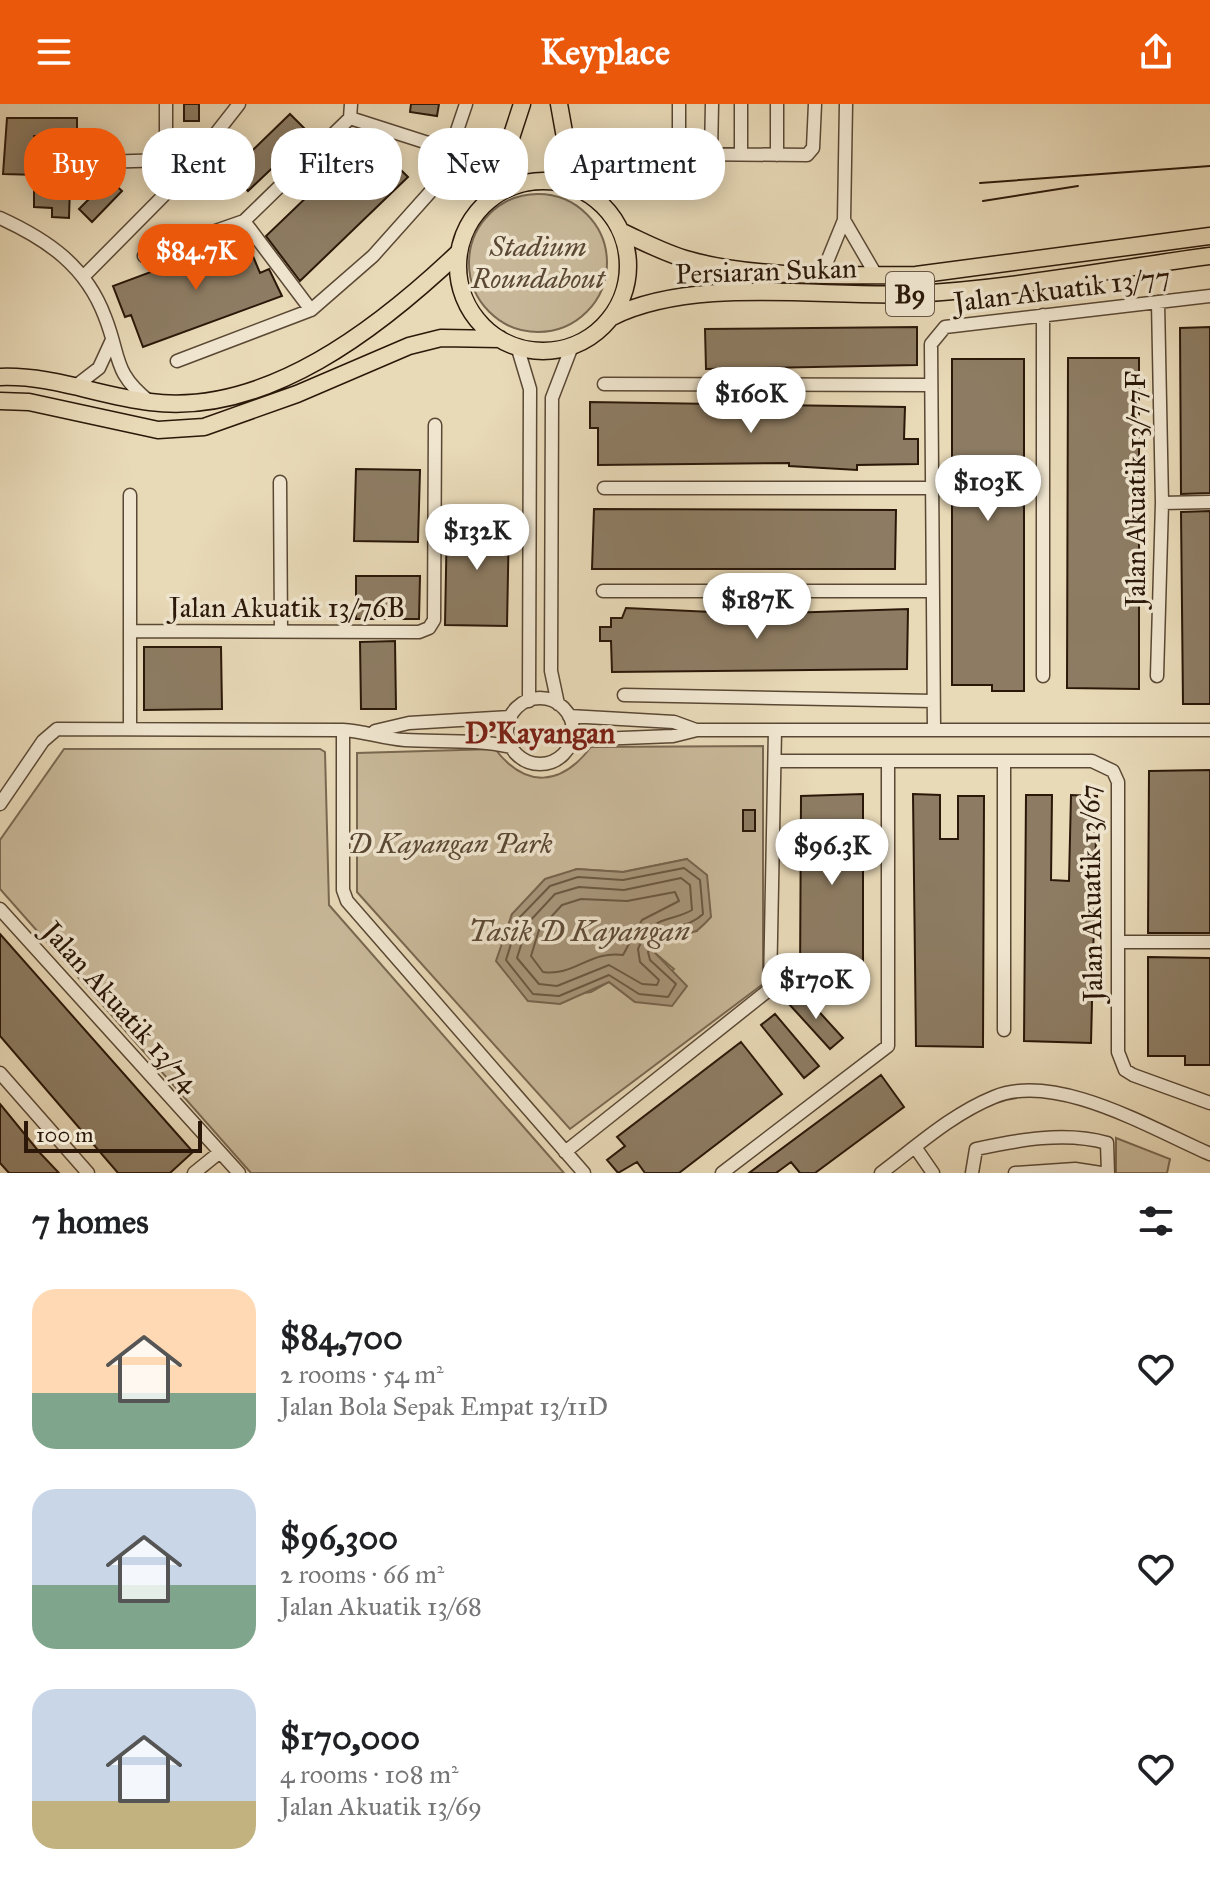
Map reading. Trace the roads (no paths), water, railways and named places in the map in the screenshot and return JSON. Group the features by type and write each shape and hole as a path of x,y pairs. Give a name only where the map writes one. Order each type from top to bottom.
{"main road":[{"name":"B9","path":"514,128 522,104"},
{"name":"B9","path":"559,104 563,128"},
{"name":"B9","path":"459,252 470,223 490,200"},
{"name":"B9","path":"595,200 608,211 622,232"},
{"name":"Persiaran Sukan","path":"622,232 675,255 717,267 876,275 931,273 1210,236"},
{"path":"612,317 625,290 629,261 622,232"},
{"path":"459,252 459,278 466,302 480,323 518,349"},
{"path":"0,377 42,378 150,403 204,402 242,392 337,352 379,324 459,252"},
{"name":"Persiaran Sukan","path":"612,317 655,300 702,294 914,294 1210,256"},
{"name":"B9","path":"518,349 541,351 572,346 594,335 612,317"},
{"path":"0,401 29,402 158,430 204,427 297,394 409,346 441,338 500,339"}],"street":[{"path":"166,104 166,128"},
{"path":"220,128 239,104"},
{"path":"144,256 244,221 350,118 351,104"},
{"path":"459,128 466,104"},
{"path":"679,104 679,128"},
{"path":"712,104 712,128"},
{"path":"741,104 741,154"},
{"path":"777,104 777,155"},
{"path":"725,154 811,153 815,104"},
{"path":"822,274 844,220 846,104"},
{"path":"350,118 418,140"},
{"path":"84,276 159,200"},
{"path":"177,361 311,310 373,256 423,200"},
{"path":"0,218 59,251 84,276 107,319 123,377 150,403"},
{"path":"844,220 876,275"},
{"path":"244,221 311,310"},
{"name":"Jalan Akuatik 13/77","path":"934,730 931,344 945,327 1210,296"},
{"name":"Jalan Akuatik 13/77F","path":"1157,676 1162,503 1158,302"},
{"path":"1043,315 1043,676"},
{"path":"77,385 99,368 111,342"},
{"path":"558,704 551,671 552,398 572,346"},
{"path":"518,349 530,389 529,701"},
{"path":"604,384 931,385"},
{"name":"Jalan Akuatik 13/76B","path":"132,631 419,632 429,628 434,620 435,425"},
{"path":"280,482 281,631"},
{"path":"604,488 932,488"},
{"path":"130,495 130,729"},
{"path":"1162,503 1210,502"},
{"path":"603,591 933,591"},
{"path":"624,695 933,701"},
{"path":"0,804 43,741 57,729 372,732 399,740 490,742 511,747 528,762 549,763 560,758 572,740 569,716 558,704 544,699 529,701 511,717 409,723 372,732"},
{"path":"569,716 674,722 697,730"},
{"path":"511,717 508,737 511,747"},
{"path":"343,730 343,890 347,901 584,1173"},
{"path":"572,740 673,736 697,730 1210,730"},
{"path":"565,1152 770,989 775,730"},
{"name":"Jalan Akuatik 13/67","path":"776,761 1092,761 1113,771 1118,782 1121,1062 1133,1075 1210,1103"},
{"path":"722,1173 888,1046 888,761"},
{"path":"1004,762 1004,1030"},
{"name":"Jalan Akuatik 13/74","path":"0,909 239,1173"},
{"path":"1118,942 1210,942"},
{"path":"0,1073 88,1173"},
{"path":"881,1173 957,1115 996,1095 1034,1090 1068,1095 1210,1154"},
{"path":"972,1173 976,1149 1019,1140 1057,1138 1107,1143 1108,1173"},
{"path":"915,1147 933,1173"},
{"path":"194,1173 220,1152"},
{"path":"1015,1173 1075,1169 1101,1173"}],"water":[{"name":"Tasik D Kayangan","path":"687,859 707,875 711,917 696,931 669,938 655,953 687,986 672,1006 635,1002 609,982 560,1004 528,1001 496,961 512,914 545,879 577,869 623,872"}],"tram line":[{"path":"980,183 1210,166"},
{"path":"983,201 1078,186"}],"district":[{"name":"D'Kayangan","path":"540,733"}],"park label":[{"name":"Stadium Roundabout","path":"538,262"},
{"name":"D Kayangan Park","path":"450,843"}]}
